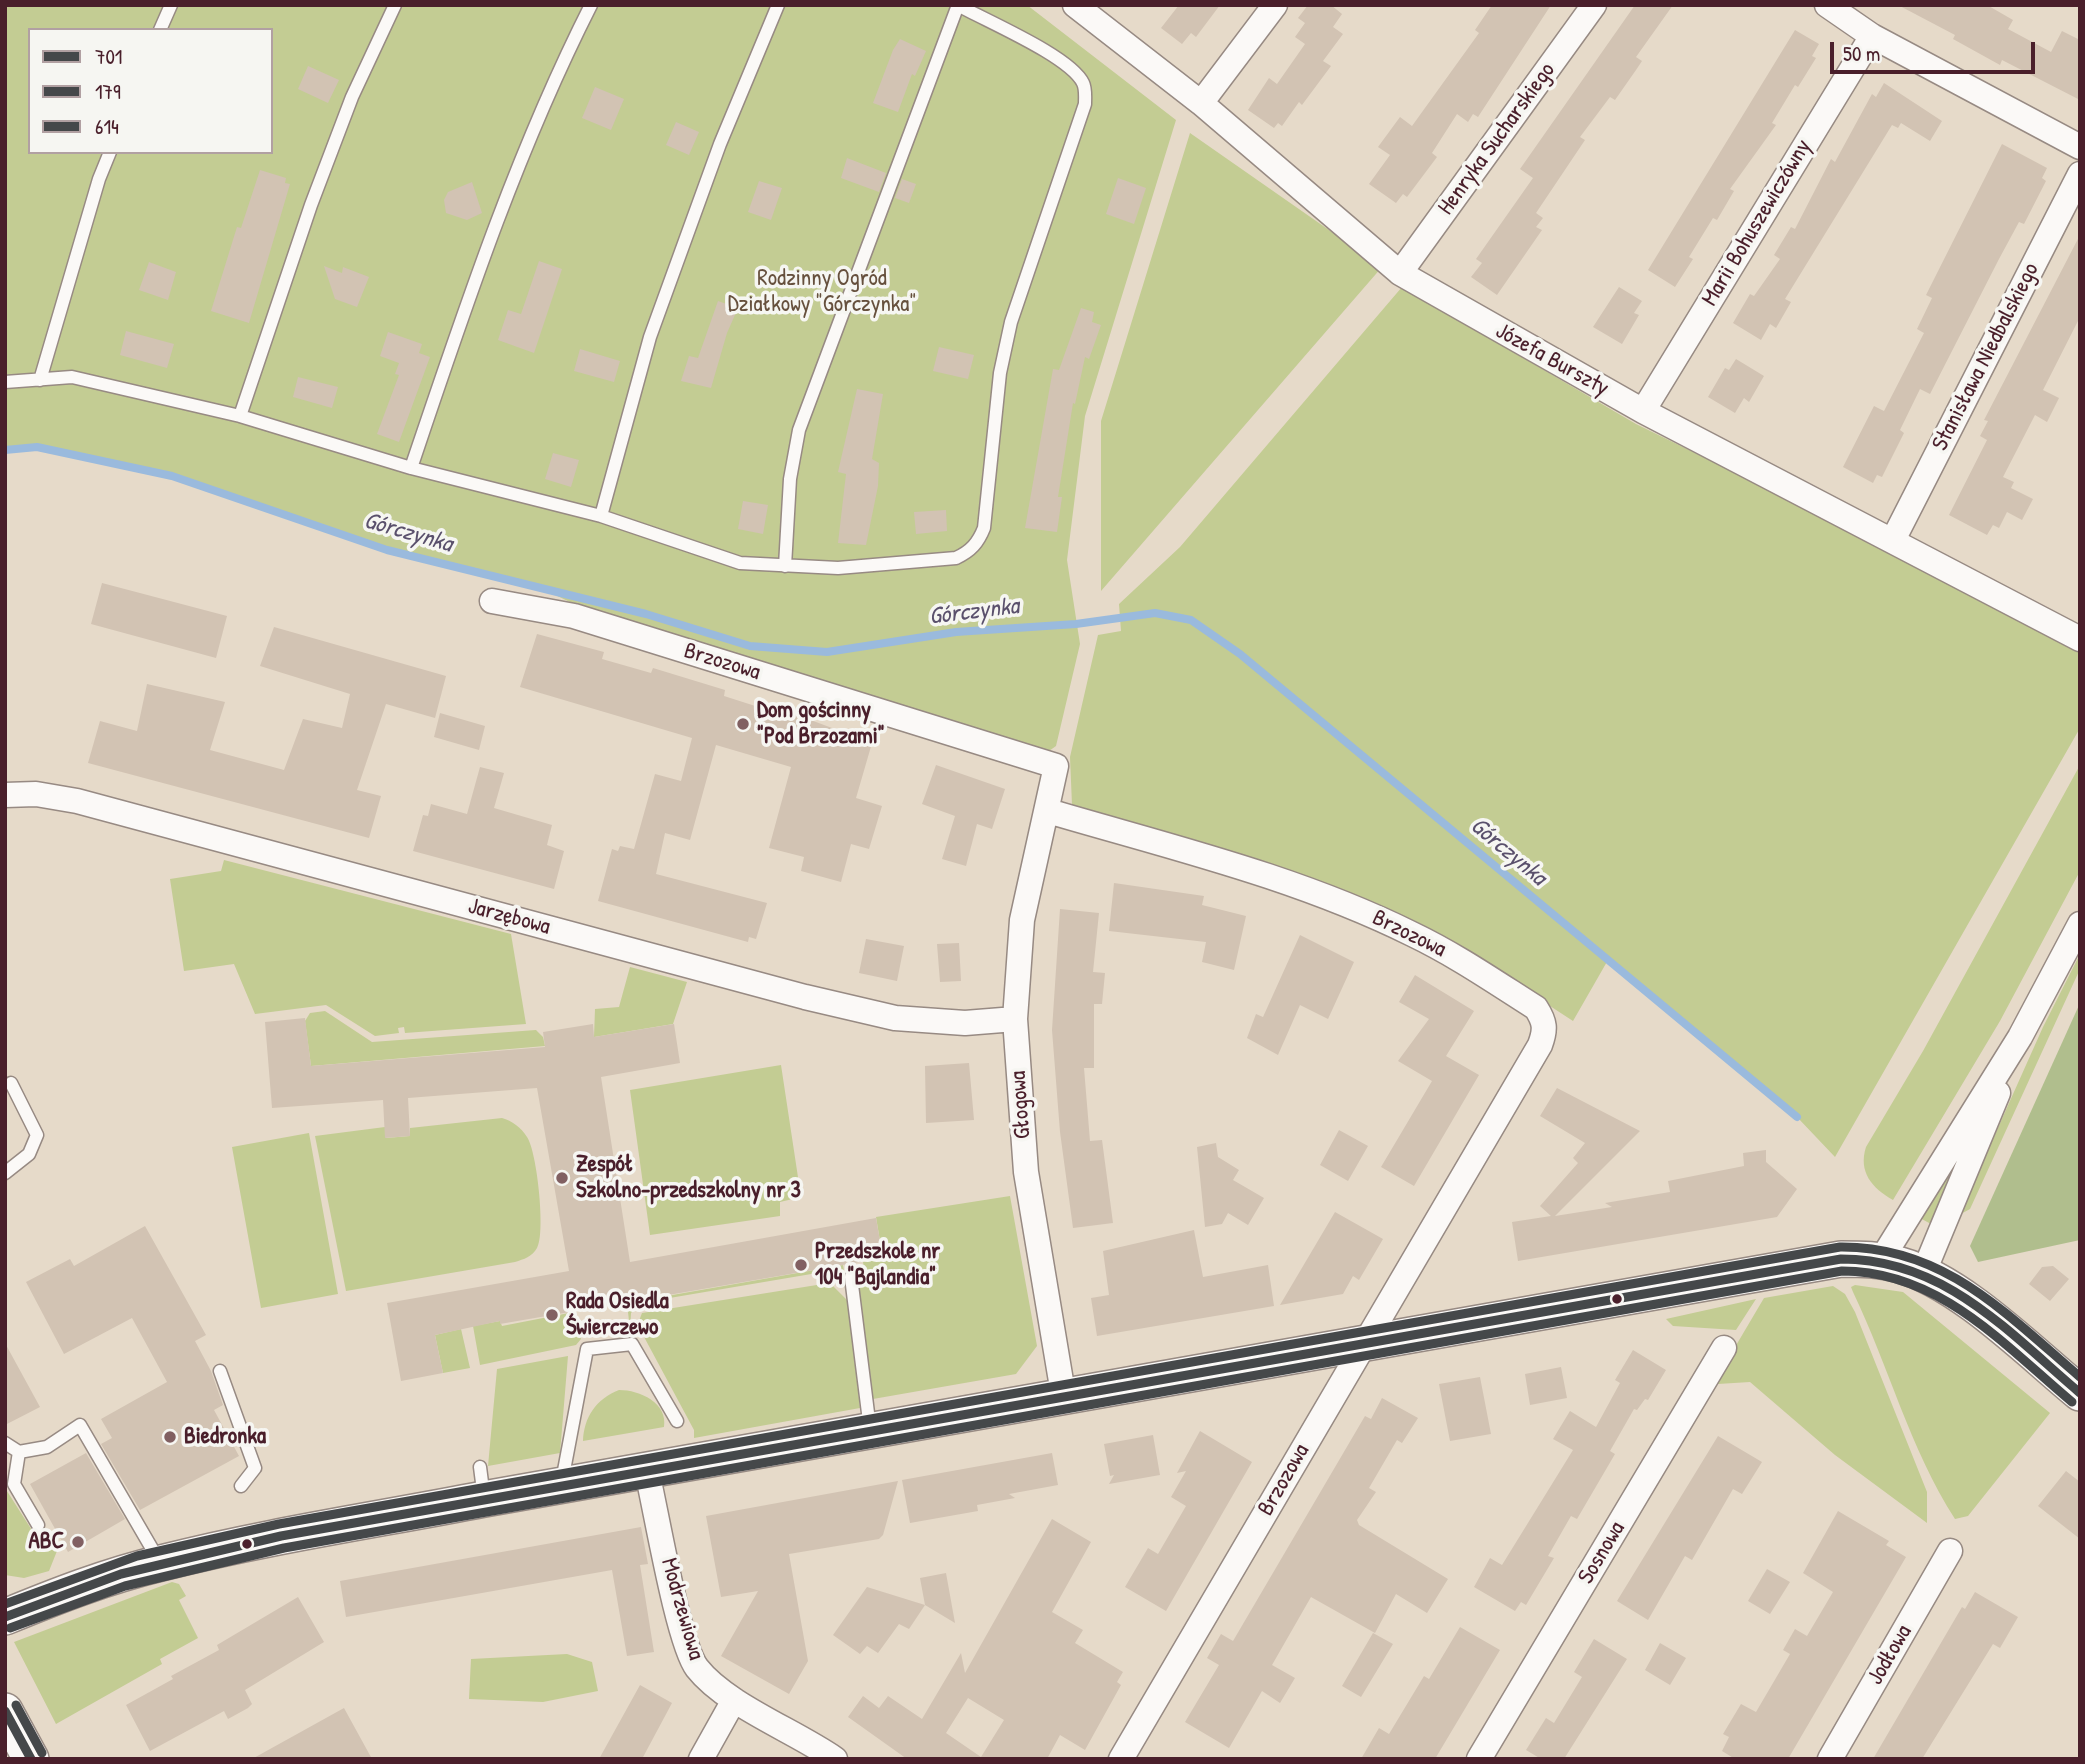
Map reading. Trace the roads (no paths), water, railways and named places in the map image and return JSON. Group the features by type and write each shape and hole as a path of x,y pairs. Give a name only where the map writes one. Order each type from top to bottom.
{"street":[{"name":"Józefa Burszty","path":"1075,5 1201,103 1400,273 1643,411 2080,639"},
{"path":"1201,103 1275,5"},
{"name":"Henryka Sucharskiego","path":"1400,273 1594,5"},
{"path":"1827,5 1872,36 2080,147"},
{"name":"Marii Bohuszewiczówny","path":"1643,411 1872,36"},
{"name":"Stanisława Niedbalskiego","path":"1893,540 2080,174"},
{"name":"Brzozowa","path":"492,601 574,616 1056,766 1048,811 1266,876 1374,917 1448,952 1536,1008 1544,1020 1545,1031 1540,1045 1121,1759"},
{"name":"Jarzębowa","path":"5,795 36,794 77,801 792,994 895,1018 965,1023 1015,1018"},
{"name":"Głogowa","path":"1048,811 1022,920 1015,1018 1026,1172 1063,1399"},
{"path":"1881,1260 2020,1037 2080,924"},
{"path":"1923,1274 2020,1037"},
{"path":"5,1617 73,1589 159,1563 482,1483 561,1486 648,1472 1841,1259 1881,1260 1923,1274 1970,1303 2080,1392"},
{"name":"Sosnowa","path":"1479,1759 1724,1348"},
{"name":"Modrzewiowa","path":"648,1472 683,1630 696,1667 734,1700 797,1733 835,1759"},
{"name":"Jodłowa","path":"1830,1759 1950,1551"},
{"path":"701,1759 734,1700"},
{"path":"5,1711 31,1759"}],"lane":[{"path":"161,28 171,5"},
{"path":"240,416 315,193 352,97 395,5"},
{"path":"411,468 477,273 559,67 591,5"},
{"path":"601,516 650,337 720,144 778,5"},
{"path":"5,382 72,377 240,416 411,468 601,516 712,556 740,563 785,566 838,568 936,562 969,552 984,528 1000,373 1011,322 1031,257 1077,135 1085,94 1083,82 1061,63 958,5 799,429 789,479 785,566"},
{"path":"40,380 99,179 109,154"},
{"path":"5,1173 29,1154 37,1135 11,1083"},
{"path":"851,1277 871,1433"},
{"path":"561,1486 587,1349 632,1344 677,1421"},
{"path":"220,1371 255,1468 241,1486"},
{"path":"5,1443 19,1452 47,1447 80,1425 159,1563"},
{"path":"19,1452 14,1484 38,1525"}],"waterway":[{"name":"Górczynka","path":"5,450 37,447 172,476 387,550 646,614 750,646 827,652 956,632 1076,624 1155,613 1191,620 1240,654 1797,1117"}],"place":[{"name":"Dom gościnny \"Pod Brzozami\"","path":"743,724"},
{"name":"Zespół Szkolno-przedszkolny nr 3","path":"562,1178"},
{"name":"Przedszkole nr 104 \"Bajlandia\"","path":"801,1265"},
{"name":"Rada Osiedla Świerczewo","path":"552,1315"},
{"name":"Biedronka","path":"170,1437"},
{"name":"ABC","path":"78,1542"}],"park label":[{"name":"Rodzinny Ogród Działkowy \"Górczynka\"","path":"822,292"}]}
